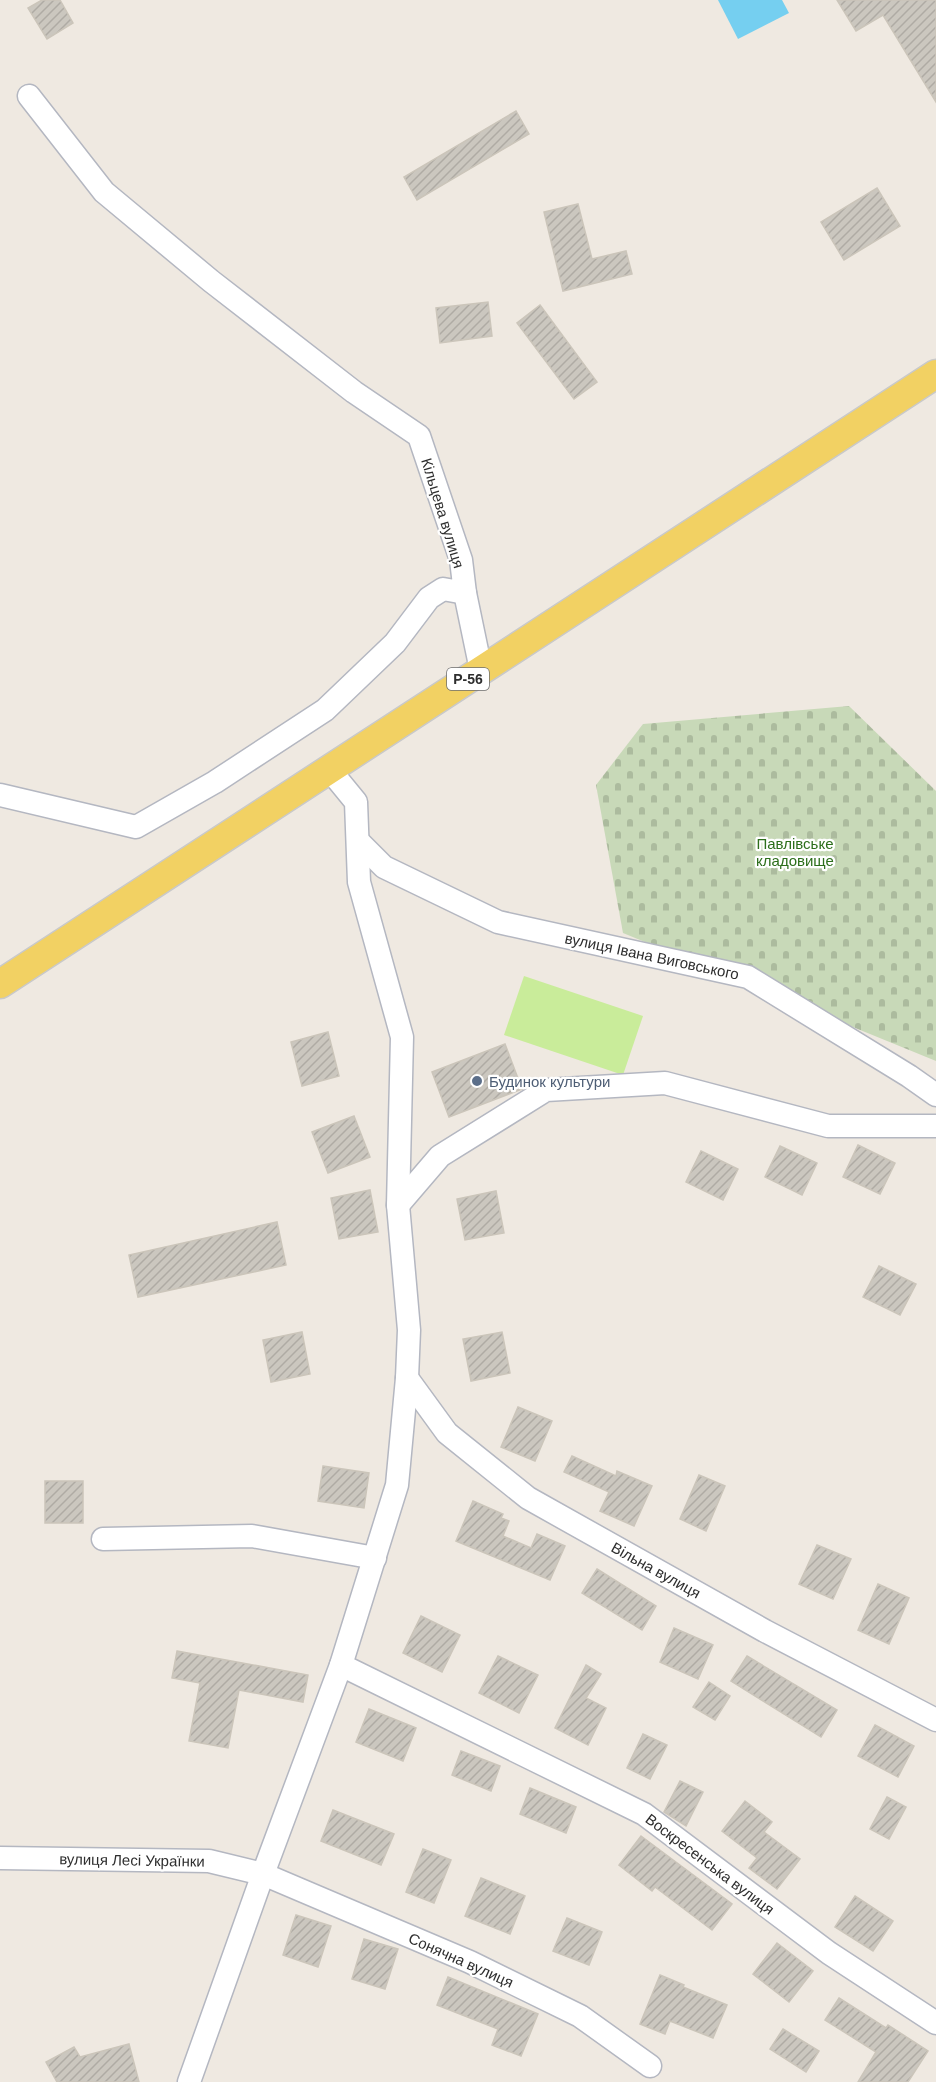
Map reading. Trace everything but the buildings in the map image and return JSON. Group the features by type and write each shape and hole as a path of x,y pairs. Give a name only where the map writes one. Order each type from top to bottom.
{"main road":[{"name":"Р-56","path":"0,984 936,374"}],"street":[{"name":"Кільцева вулиця","path":"0,795 136,827 215,782 325,711 395,643 429,598 443,589 465,593 461,560 419,436 354,392 220,288 104,192 29,96"},
{"path":"465,593 481,670"},
{"path":"189,2082 262,1874 341,1665 397,1485 409,1330 398,1205 402,1037 360,882 356,802 329,770"},
{"name":"вулиця Івана Виговського","path":"358,841 384,867 498,922 748,977 936,1095"},
{"path":"398,1205 440,1156 546,1090 665,1083 828,1126 936,1126"},
{"name":"Вільна вулиця","path":"407,1378 447,1433 528,1498 765,1631 936,1720"},
{"path":"103,1539 252,1536 375,1558"},
{"name":"Воскресенська вулиця","path":"341,1665 644,1814 829,1953 936,2023"},
{"name":"вулиця Лесі Українки","path":"0,1858 209,1861 262,1874"},
{"name":"Сонячна вулиця","path":"262,1874 470,1962 580,2016 650,2066"}],"green space":[{"name":"Павлівське кладовище","path":"849,706 936,791 936,1061 623,933 596,785 643,724"},
{"path":"524,976 643,1016 623,1075 504,1035"}],"water":[{"path":"718,0 782,0 789,13 738,39"}],"place":[{"name":"Будинок культури","path":"477,1081"}]}
